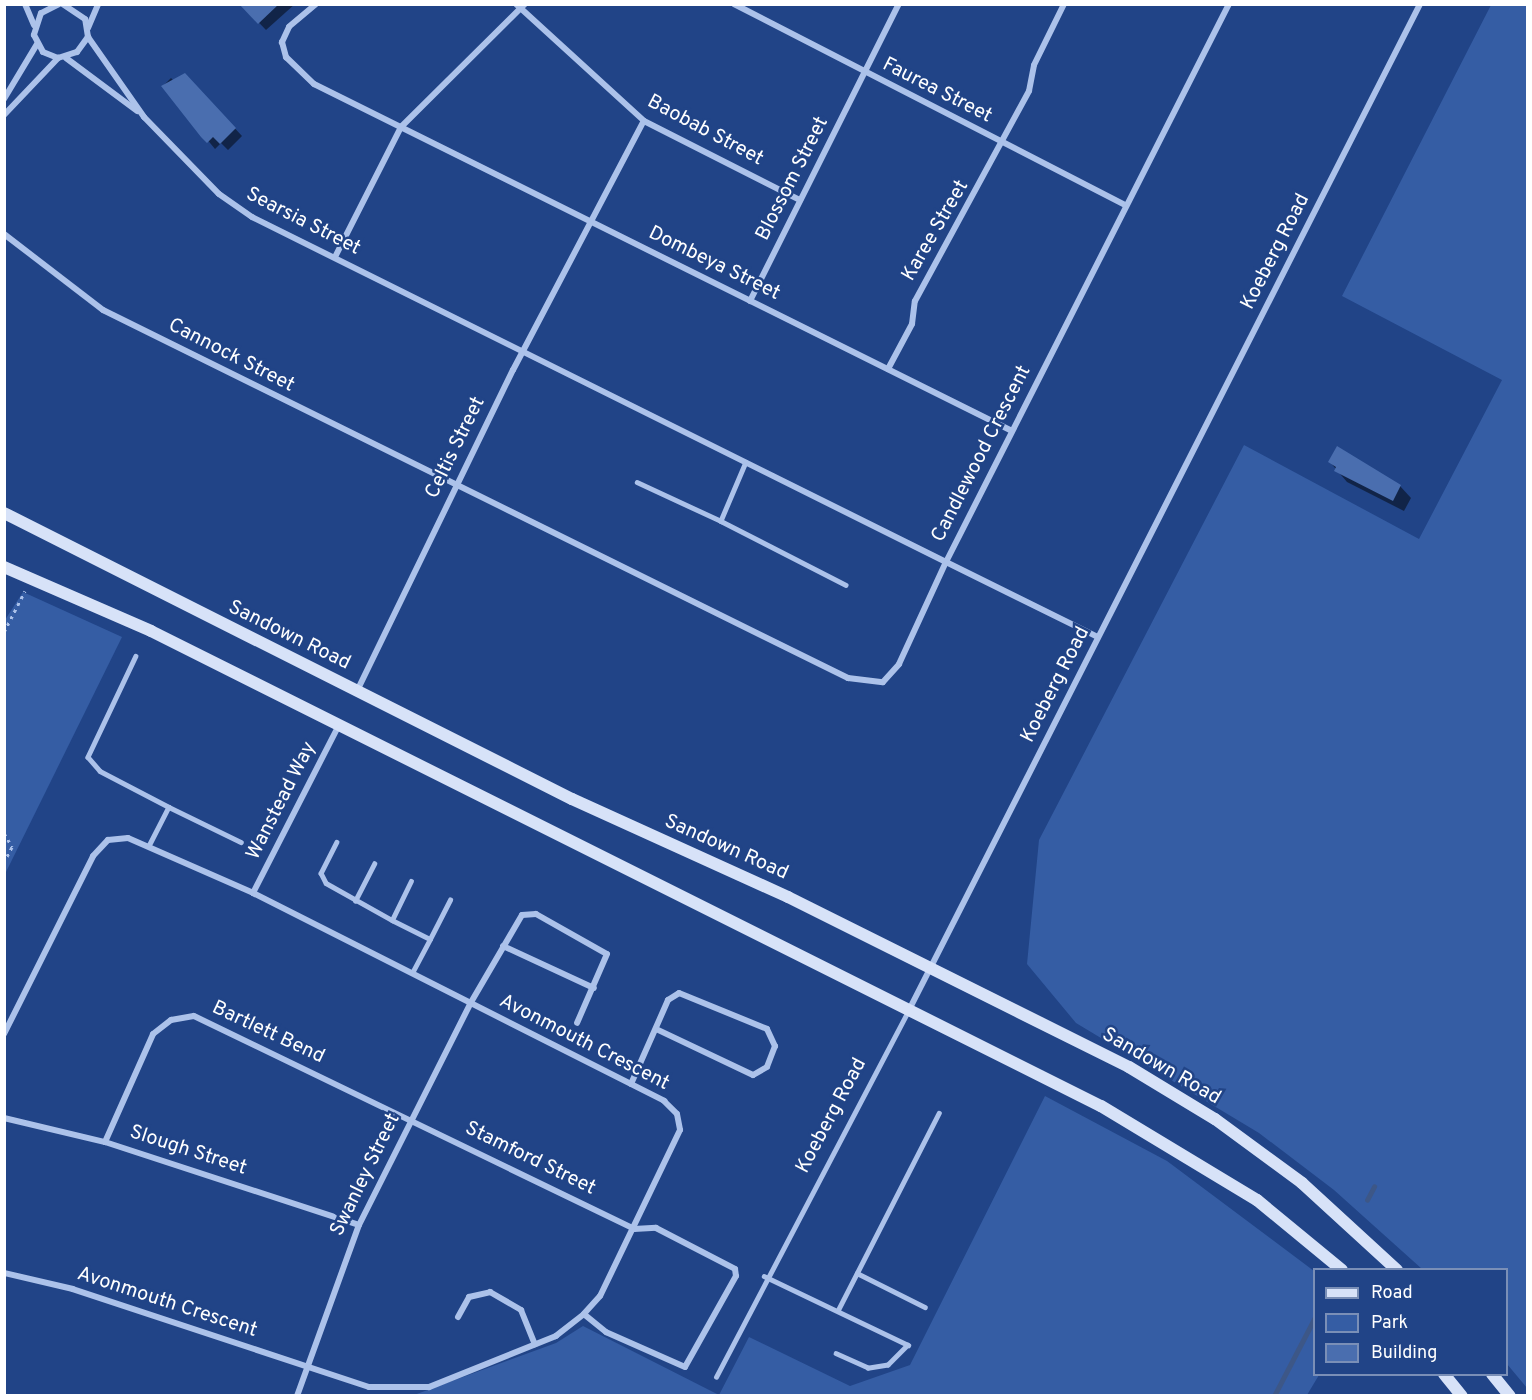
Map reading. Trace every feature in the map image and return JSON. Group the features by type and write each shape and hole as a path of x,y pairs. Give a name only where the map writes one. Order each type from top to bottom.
{"main road":[{"name":"Sandown Road","path":"4,513 357,692 931,968 1129,1068 1215,1119 1302,1183 1396,1268"},
{"path":"4,567 340,725 1178,1149 1257,1200 1341,1268"},
{"path":"1446,1376 1462,1395"},
{"path":"1494,1376 1510,1395"}],"street":[{"path":"4,99 37,44 34,26 25,4"},
{"path":"34,26 52,5 61,4 79,11 88,28"},
{"path":"66,58 88,37 88,28 98,4"},
{"name":"Dombeya Street","path":"316,4 283,35 286,57 309,81 1012,431"},
{"name":"Faurea Street","path":"734,4 1125,205"},
{"name":"Blossom Street","path":"750,301 899,4"},
{"name":"Karee Street","path":"888,369 912,324 915,300 1003,143 1064,4"},
{"name":"Candlewood Crescent","path":"524,352 946,562 1125,205 1229,4"},
{"name":"Koeberg Road","path":"908,1011 1420,4"},
{"path":"335,257 401,127 520,6"},
{"name":"Baobab Street","path":"520,6 644,121 800,200"},
{"name":"Searsia Street","path":"88,37 144,117 236,207 524,352"},
{"path":"37,44 58,58 66,58 144,117"},
{"path":"4,115 58,58"},
{"name":"Celtis Street","path":"357,692 454,488 644,121"},
{"name":"Cannock Street","path":"4,234 103,310 454,488 862,683 883,682 899,664 946,562"},
{"path":"946,562 1098,637"},
{"name":"Wanstead Way","path":"253,893 340,725"},
{"name":"Avonmouth Crescent","path":"4,1034 98,849 121,838 149,846 253,893 668,1102 680,1130 600,1296 584,1314 535,1344 411,1389 369,1387 73,1289 4,1273"},
{"name":"Swanley Street","path":"297,1395 359,1225 470,1004 522,915 536,914 604,949 605,966 594,988"},
{"path":"503,946 594,988 577,1023"},
{"path":"631,1084 668,1000 684,994 767,1029 775,1046 767,1067 753,1075 656,1029"},
{"name":"Bartlett Bend","path":"105,1142 150,1039 171,1020 186,1017 201,1018 412,1120"},
{"name":"Slough Street","path":"4,1118 105,1142 359,1225"},
{"name":"Stamford Street","path":"412,1120 634,1229"},
{"path":"584,1314 606,1332 691,1365 736,1276 735,1269 656,1228 634,1229"},
{"path":"458,1317 469,1297 489,1292 521,1310 535,1344"}],"lane":[{"path":"721,521 746,462"},
{"path":"637,482 721,521 846,585"},
{"path":"136,656 88,757 100,771 241,842"},
{"path":"149,846 169,807"},
{"path":"337,842 323,879 355,901 430,939"},
{"path":"355,901 375,864"},
{"path":"392,920 411,881"},
{"path":"412,973 450,900"},
{"name":"Koeberg Road","path":"716,1377 764,1276 908,1011"},
{"path":"838,1310 939,1113"},
{"path":"857,1273 925,1307"},
{"path":"764,1276 908,1346 896,1362 868,1368 836,1354"}],"path":[{"path":"4,632 25,590"},
{"path":"4,834 12,847 4,862"}],"green space":[{"path":"1491,5 1528,5 1527,1388 1508,1365 1508,1268 1421,1268 1334,1190 1259,1133 1076,1023 1027,964 1039,840 1244,445 1419,539 1502,380 1342,296"},
{"path":"23,592 122,637 5,874 5,620"},
{"path":"1045,1096 1167,1161 1313,1270 1313,1376 1318,1376 1307,1395 719,1395 749,1337 850,1386 910,1365"},
{"path":"583,1326 719,1395 414,1395 556,1343"}],"building":[{"path":"239,4 279,4 258,24"},
{"path":"185,73 236,128 220,144 213,137 207,143 161,86"},
{"path":"1337,446 1401,485 1393,501 1334,471 1336,467 1328,462"}],"waterway":[{"path":"1367,1200 1374,1187"},
{"path":"1274,1396 1313,1321"}]}
